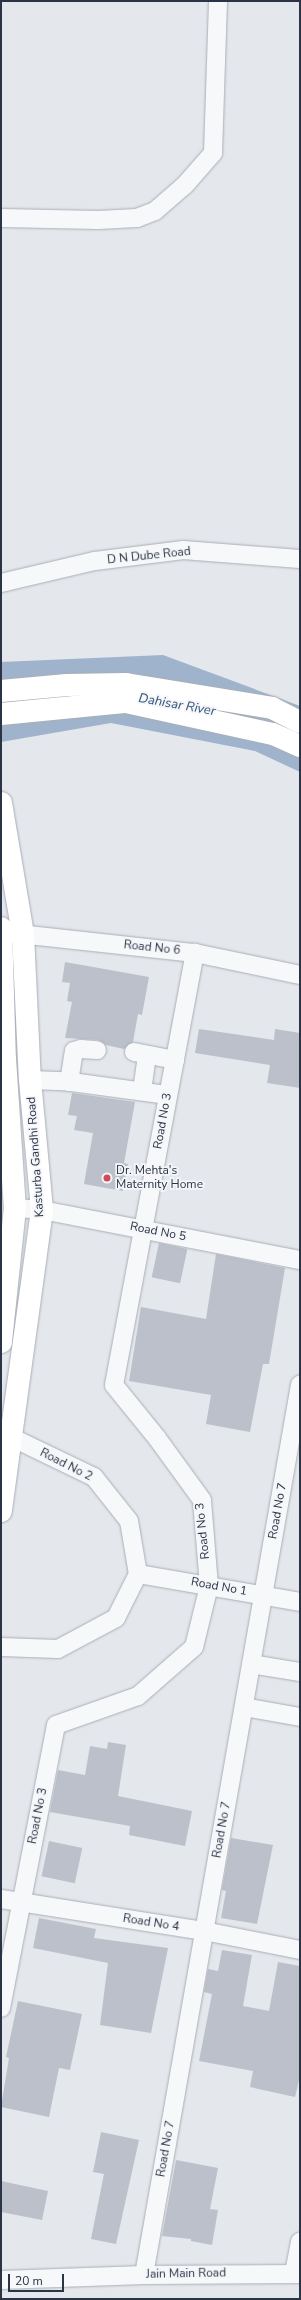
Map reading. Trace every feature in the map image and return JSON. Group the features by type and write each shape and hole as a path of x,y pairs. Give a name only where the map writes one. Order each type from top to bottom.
{"main road":[{"path":"1,691 126,684 272,708 300,722"},
{"path":"1,714 126,702 273,734 300,746"},
{"name":"Kasturba Gandhi Road","path":"1,802 12,933 30,1070 42,1210 7,1438 1,1511"},
{"name":"Kasturba Gandhi Road","path":"1,928 12,933"},
{"name":"Kasturba Gandhi Road","path":"1,1342 15,1208 5,1059 12,933"},
{"path":"5,1059 30,1070"}],"street":[{"path":"1,218 98,220 137,218 155,211 185,185 213,153 218,1"},
{"name":"D N Dube Road","path":"1,583 95,562 183,550 300,559"},
{"name":"Road No 6","path":"12,933 195,953 300,975"},
{"name":"Road No 3","path":"1,2008 20,1903 56,1725 138,1696 194,1646 209,1586 202,1500 157,1438 114,1385 195,953"},
{"path":"69,1082 74,1051 81,1049 98,1050"},
{"path":"142,1091 140,1054 175,1060"},
{"path":"30,1070 69,1082 168,1095"},
{"name":"Road No 5","path":"15,1208 42,1210 300,1260"},
{"name":"Road No 7","path":"144,2275 204,1931 256,1665 263,1595 294,1462 298,1429 300,1385"},
{"name":"Road No 2","path":"7,1438 94,1477 130,1521 138,1574"},
{"path":"1,1647 58,1649 110,1622 116,1618 138,1574"},
{"name":"Road No 1","path":"138,1574 300,1602"},
{"path":"256,1665 300,1672"},
{"path":"248,1708 300,1717"},
{"name":"Road No 4","path":"1,1899 204,1931 300,1950"},
{"path":"297,2273 300,2242"},
{"name":"Jain Main Road","path":"1,2280 144,2275 297,2273"}],"water":[{"name":"Dahisar River","path":"163,655 300,706 300,772 255,751 111,723 1,742 1,662"}],"building":[{"path":"65,962 149,977 142,1015 138,1014 133,1042 124,1049 106,1045 98,1040 65,1038 72,1002 67,1001 70,983 62,982"},
{"path":"199,1029 274,1040 275,1029 300,1033 300,1088 267,1083 270,1065 195,1053"},
{"path":"72,1093 135,1102 124,1163 128,1164 123,1191 84,1184 93,1133 74,1130 77,1116 68,1115"},
{"path":"159,1243 187,1249 180,1283 152,1277"},
{"path":"216,1254 285,1268 269,1364 263,1364 250,1432 206,1424 211,1395 129,1381 141,1307 206,1319"},
{"path":"108,1742 126,1745 118,1796 192,1811 185,1846 129,1835 130,1826 50,1812 58,1770 85,1775 90,1746 107,1749"},
{"path":"231,1838 273,1845 257,1924 221,1918 226,1891 222,1890"},
{"path":"49,1841 82,1848 75,1883 42,1876"},
{"path":"39,1918 96,1929 94,1938 168,1948 151,2033 100,2025 108,1963 33,1948"},
{"path":"222,1950 252,1955 243,2006 269,2011 278,1962 300,1966 300,2076 295,2097 250,2087 253,2071 199,2061 212,1994 204,1992 208,1969 218,1971"},
{"path":"18,2001 82,2014 70,2070 59,2068 49,2117 1,2107 9,2058 6,2057"},
{"path":"101,2132 139,2140 116,2244 91,2239 104,2174 93,2172"},
{"path":"176,2160 218,2168 210,2209 218,2210 212,2245 191,2241 191,2239 162,2236"},
{"path":"1,2181 48,2191 42,2220 1,2212"}],"place":[{"name":"Dr. Mehta's Maternity Home","path":"107,1178"}]}
